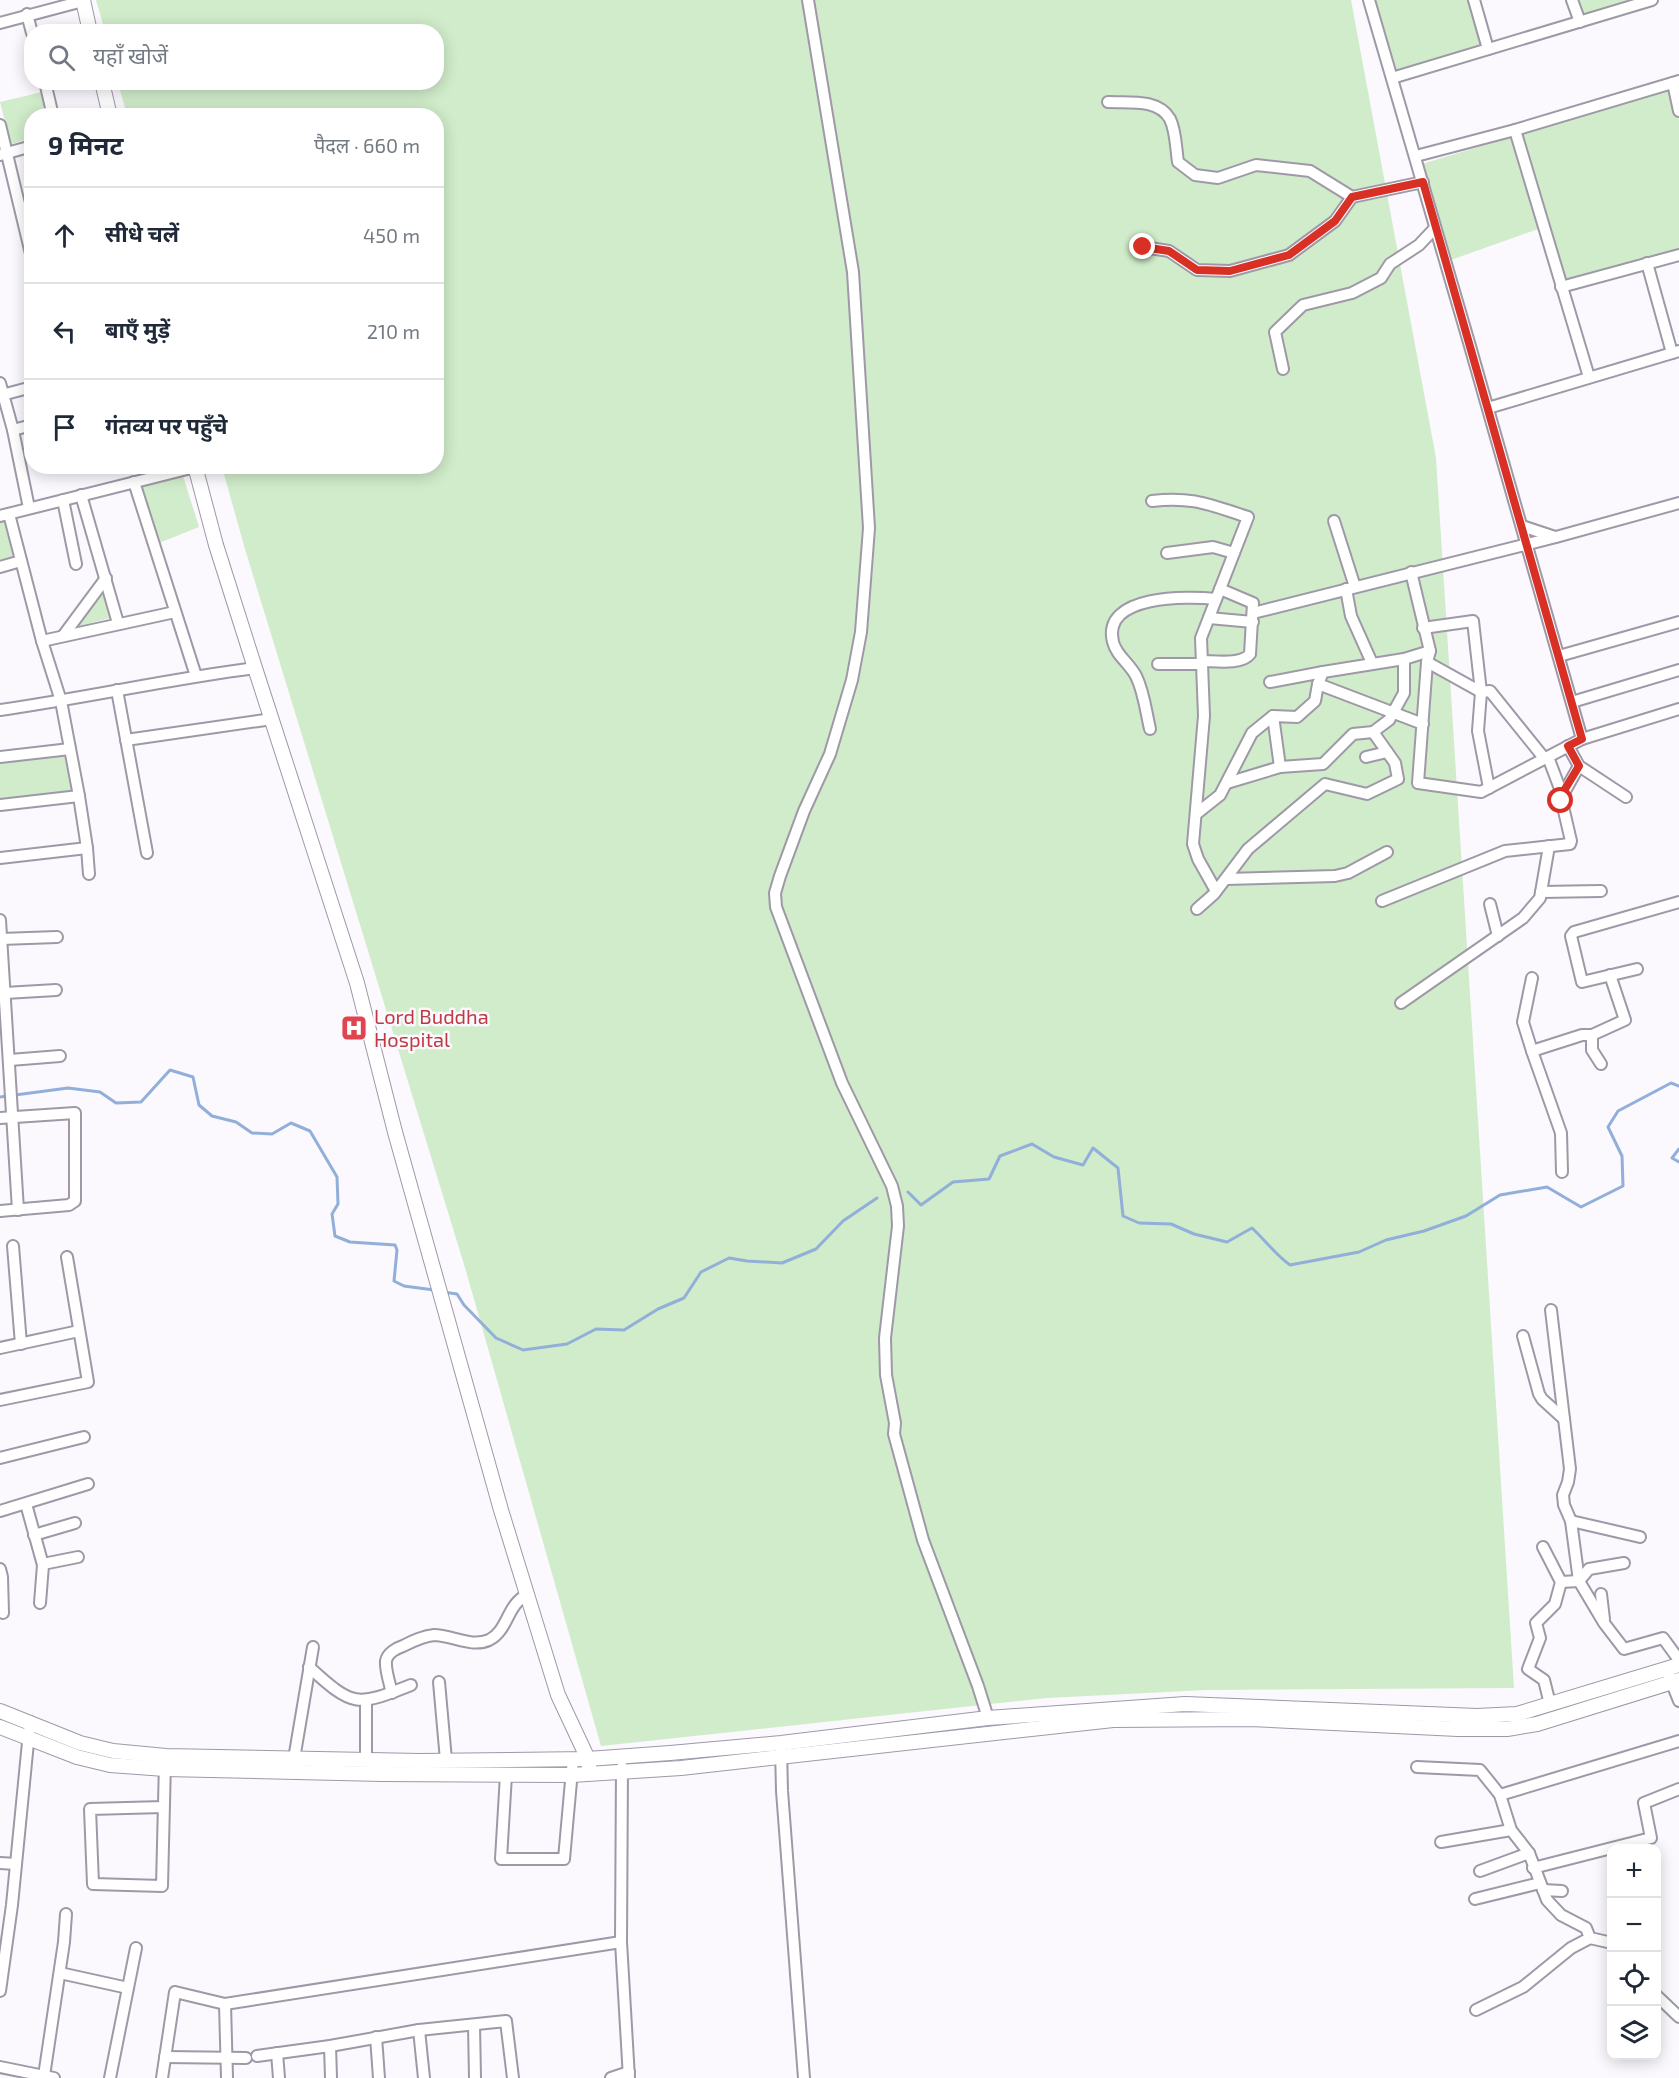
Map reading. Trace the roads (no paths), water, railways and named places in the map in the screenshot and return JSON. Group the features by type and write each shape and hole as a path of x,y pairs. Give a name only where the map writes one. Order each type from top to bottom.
{"street":[{"path":"0,23 83,0 88,24"},
{"path":"808,0 853,272 869,528 861,632 852,680 830,754 804,811 776,893 779,917 842,1083 892,1186 897,1206 898,1226 885,1338 886,1376 895,1423 894,1434 923,1540 988,1718"},
{"path":"1369,0 1416,156 1582,739"},
{"path":"1474,0 1488,49"},
{"path":"1572,0 1580,22"},
{"path":"1392,78 1652,0"},
{"path":"27,14 30,24"},
{"path":"1416,156 1515,130 1676,82 1679,111"},
{"path":"47,90 51,108"},
{"path":"104,90 108,108"},
{"path":"1108,102 1154,105 1165,113 1170,120 1178,162 1195,175 1218,177 1256,165 1310,171 1352,197"},
{"path":"0,125 3,155 24,230"},
{"path":"1515,130 1589,377"},
{"path":"3,155 24,148"},
{"path":"1143,247 1169,251 1197,270 1230,271 1289,255 1335,221 1352,197 1423,182"},
{"path":"1283,369 1275,332 1303,305 1352,293 1381,278 1390,264 1419,245 1435,228"},
{"path":"1561,287 1679,255"},
{"path":"1488,408 1675,352 1647,263"},
{"path":"0,383 4,416 13,430 30,508"},
{"path":"2,395 24,389"},
{"path":"13,430 24,427"},
{"path":"89,874 79,796 61,701 21,561 4,515 167,474"},
{"path":"197,474 216,545 349,954 501,1510 558,1695 581,1759 591,1773"},
{"path":"134,482 196,676"},
{"path":"81,495 118,623"},
{"path":"1152,501 1174,498 1190,500 1248,516 1201,638 1204,716 1193,844 1198,859 1216,891"},
{"path":"63,500 76,564"},
{"path":"1209,618 1253,617 1351,588 1556,537 1679,503"},
{"path":"1334,521 1351,588 1351,616 1371,663"},
{"path":"1522,526 1556,537"},
{"path":"1167,554 1207,548 1218,548 1234,553"},
{"path":"0,567 21,561"},
{"path":"1411,572 1428,656 1418,783"},
{"path":"63,636 106,578"},
{"path":"1150,729 1137,680 1112,639 1115,622 1127,610 1156,600 1218,594 1251,601 1253,617 1249,657 1242,660 1158,664"},
{"path":"42,641 175,612"},
{"path":"1423,628 1473,621 1481,692 1478,731 1489,788"},
{"path":"1559,656 1679,622"},
{"path":"1270,682 1371,663 1428,656 1481,692 1490,691 1546,758 1562,794"},
{"path":"1227,783 1280,767 1323,764 1353,734 1373,732 1389,720 1404,693 1404,658"},
{"path":"0,710 255,668"},
{"path":"1572,702 1679,670"},
{"path":"1196,814 1218,797 1252,733 1273,716 1296,717 1315,701 1323,672"},
{"path":"1318,684 1423,724"},
{"path":"117,690 147,853"},
{"path":"1197,909 1216,891 1248,849 1325,784 1367,794 1398,779 1481,792 1582,739 1679,709"},
{"path":"1273,716 1280,767"},
{"path":"126,740 272,719"},
{"path":"1373,732 1395,763 1398,779"},
{"path":"1568,746 1579,766 1626,797"},
{"path":"0,757 70,749"},
{"path":"1366,757 1387,752"},
{"path":"1382,901 1505,852 1571,843 1561,801 1562,794 1579,766"},
{"path":"0,805 79,796"},
{"path":"1401,1003 1523,918 1536,904 1541,892 1548,846"},
{"path":"0,858 87,848"},
{"path":"1226,879 1335,876 1348,873 1387,852"},
{"path":"1541,892 1601,891"},
{"path":"1637,969 1582,982 1571,936 1574,932 1679,902"},
{"path":"1490,904 1498,936"},
{"path":"0,920 18,1210"},
{"path":"1,939 57,937"},
{"path":"1532,1051 1582,1035 1593,1035 1625,1020 1610,975"},
{"path":"1532,978 1523,1022 1561,1133 1562,1172"},
{"path":"5,993 56,990"},
{"path":"1593,1035 1592,1050 1601,1064"},
{"path":"10,1060 60,1056"},
{"path":"0,1118 12,1112 75,1113 75,1201 69,1205 0,1211"},
{"path":"13,1246 21,1344"},
{"path":"0,1400 88,1382 67,1257"},
{"path":"1551,1310 1570,1469 1563,1495 1564,1505 1571,1521 1579,1581 1604,1623 1624,1649 1663,1638 1679,1660"},
{"path":"0,1348 79,1331"},
{"path":"1523,1336 1539,1394 1564,1419"},
{"path":"0,1458 84,1437"},
{"path":"0,1511 88,1484"},
{"path":"26,1504 43,1564 40,1603"},
{"path":"1571,1521 1640,1537"},
{"path":"34,1535 75,1523"},
{"path":"1543,1547 1561,1582 1555,1604 1536,1623 1540,1638 1528,1669 1544,1680 1550,1704"},
{"path":"43,1564 78,1557"},
{"path":"1561,1582 1579,1581 1589,1569 1624,1563"},
{"path":"0,1569 3,1613"},
{"path":"1601,1594 1604,1623"},
{"path":"392,1693 386,1660 390,1654 421,1637 433,1635 469,1642 486,1642 502,1629 514,1605 527,1595"},
{"path":"294,1759 313,1647"},
{"path":"309,1667 341,1695 351,1699 366,1700 411,1685"},
{"path":"0,1727 77,1757 110,1765 165,1762 506,1775 572,1775 681,1768 988,1718 1185,1704 1477,1716 1517,1714 1674,1674"},
{"path":"1674,1674 1679,1701"},
{"path":"244,1764 294,1759 581,1759 781,1750 1113,1720 1251,1719 1458,1729 1507,1729 1537,1724 1674,1674"},
{"path":"439,1682 446,1760"},
{"path":"366,1700 366,1760"},
{"path":"0,1711 80,1743 165,1762"},
{"path":"0,1991 16,1864 30,1722"},
{"path":"1500,1795 1679,1741"},
{"path":"781,1750 782,1791 804,2078"},
{"path":"611,2078 629,2075 621,1942 622,1756"},
{"path":"506,1775 501,1859 564,1858 572,1775 581,1759"},
{"path":"163,1807 90,1809 93,1884 162,1886 165,1762"},
{"path":"1417,1767 1480,1770 1500,1795 1511,1830 1529,1853 1547,1900 1561,1915 1587,1928 1590,1938"},
{"path":"1533,1868 1651,1838 1644,1803 1679,1789"},
{"path":"1441,1842 1511,1830"},
{"path":"1480,1871 1529,1853"},
{"path":"0,1863 16,1864"},
{"path":"1475,1899 1541,1886 1562,1891"},
{"path":"0,2067 49,2077 66,1914"},
{"path":"1476,2010 1523,1987 1571,1948 1590,1938 1607,1942"},
{"path":"162,2078 175,1992 225,2004 621,1942"},
{"path":"110,2078 136,1948"},
{"path":"60,1973 128,1988"},
{"path":"1661,2000 1679,2017"},
{"path":"225,2004 227,2078"},
{"path":"165,2057 226,2059 252,2057 419,2030 506,2021 513,2078"},
{"path":"474,2025 476,2078"},
{"path":"419,2030 424,2078"},
{"path":"376,2037 379,2078"},
{"path":"330,2046 332,2078"},
{"path":"278,2053 279,2078"}],"waterway":[{"path":"0,1097 68,1088 100,1092 116,1103 141,1102 170,1070 193,1077 199,1105 212,1116 236,1122 252,1133 272,1134 291,1123 310,1131 337,1177 338,1204 332,1214 335,1236 350,1242 395,1245 397,1250 394,1281 404,1286 434,1290"},
{"path":"908,1192 921,1205 953,1182 989,1179 1000,1156 1032,1144 1054,1157 1083,1165 1093,1148 1118,1168 1123,1216 1139,1223 1171,1224 1194,1234 1227,1242 1252,1228 1290,1265 1359,1252 1386,1240 1424,1231 1466,1216 1500,1195 1547,1187 1581,1207 1623,1186 1622,1156 1608,1127 1618,1111 1671,1083 1679,1086"},
{"path":"1679,1149 1672,1158 1679,1162"},
{"path":"443,1292 457,1294 464,1305 496,1338 523,1350 567,1344 596,1329 624,1330 658,1309 684,1298 701,1272 729,1258 782,1263 816,1249 843,1221 877,1198"}],"place":[{"name":"Lord Buddha Hospital","path":"354,1028"}]}
